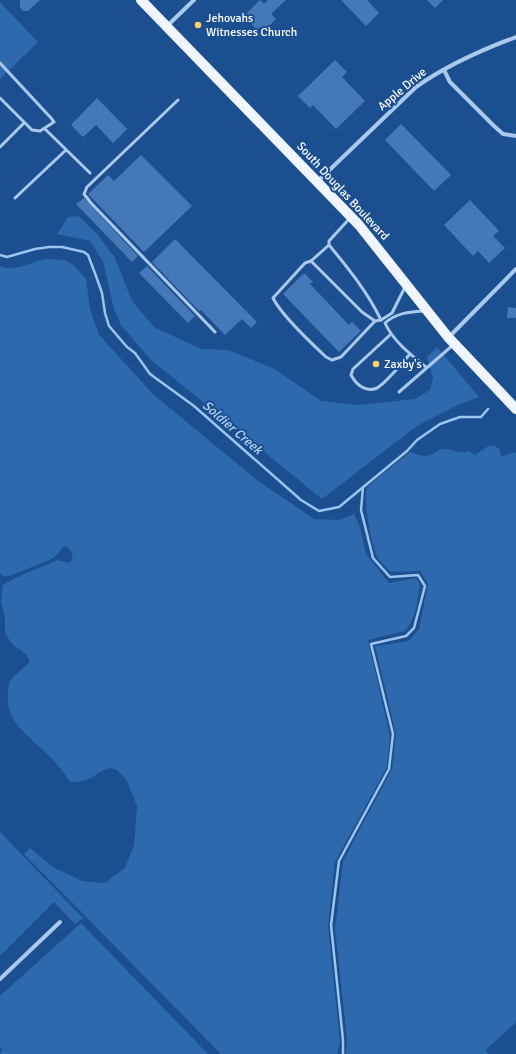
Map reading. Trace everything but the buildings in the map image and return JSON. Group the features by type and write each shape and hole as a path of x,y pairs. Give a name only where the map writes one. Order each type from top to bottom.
{"main road":[{"name":"South Douglas Boulevard","path":"141,0 351,217 374,243 451,340 516,409"}],"street":[{"path":"167,26 194,0"},
{"name":"Apple Drive","path":"318,182 416,87 432,76 479,51 516,37"},
{"path":"444,70 450,82 494,126 503,134 516,136"},
{"path":"451,340 516,269"},
{"path":"0,978 60,922"}],"lane":[{"path":"0,63 54,122 40,131 32,130 0,98"},
{"path":"178,100 87,187 84,196 215,332"},
{"path":"0,147 24,123"},
{"path":"45,129 90,173"},
{"path":"15,198 66,150"},
{"path":"351,217 329,241 329,246 310,261 305,263 272,298 276,305 326,357 332,360 341,357 375,321 385,319 392,313"},
{"path":"329,246 355,278 374,305 381,320"},
{"path":"310,261 362,312 375,321"},
{"path":"406,285 390,318 385,323 391,334 410,354 426,367"},
{"path":"390,318 401,314 427,310"},
{"path":"391,334 353,369 351,375 353,380 365,389 377,388 410,354"},
{"path":"399,392 426,367 440,357 451,340"}],"shaded area":[{"path":"0,2 38,42 0,79"},
{"path":"79,216 98,235 115,258 132,301 154,327 201,349 228,350 275,369 321,401 359,405 415,399 430,390 433,378 427,357 437,347 479,397 458,405 417,426 322,499 150,359 121,325 114,309 103,261 90,241 57,234 68,217"},
{"path":"46,259 65,260 73,265 86,279 90,309 99,335 154,395 257,480 314,519 340,520 354,514 360,527 366,554 389,583 416,578 420,585 414,616 405,631 368,640 390,736 387,767 335,862 328,926 340,1041 337,1054 221,1054 24,854 30,848 53,867 82,881 105,883 125,868 134,845 137,806 126,779 117,770 110,768 100,772 92,778 79,782 71,782 52,759 22,730 11,714 8,704 10,681 30,662 27,655 12,644 5,633 5,619 1,601 3,585 57,560 70,563 73,556 66,546 62,548 54,558 23,571 8,576 3,576 0,573 0,266 11,268"},
{"path":"490,445 495,446 500,450 501,457 514,452 516,453 516,1022 486,1050 489,1054 346,1054 347,1038 335,929 343,861 392,769 396,734 375,646 409,641 419,629 428,584 420,571 391,572 378,558 375,552 368,523 366,502 367,487 410,452 421,456 428,456 442,449 448,449 458,452 469,451 475,455"},
{"path":"0,832 83,918 75,924 54,902 0,956"},
{"path":"81,923 208,1054 0,1054 3,1050 0,1047 0,996"}],"waterway":[{"name":"Soldier Creek","path":"0,255 7,257 35,249 49,247 62,247 84,252 88,255 102,293 105,313 109,326 127,347 135,353 150,374 194,406 301,500 319,511 339,507 407,451 417,440 440,424 460,417 481,417 488,409"},
{"path":"343,1054 343,1040 331,925 339,861 389,769 393,734 371,644 406,636 414,628 425,586 418,575 390,577 373,558 361,510 363,487"}],"place":[{"name":"Jehovahs Witnesses Church","path":"198,25"},
{"name":"Zaxby's","path":"376,364"}]}
